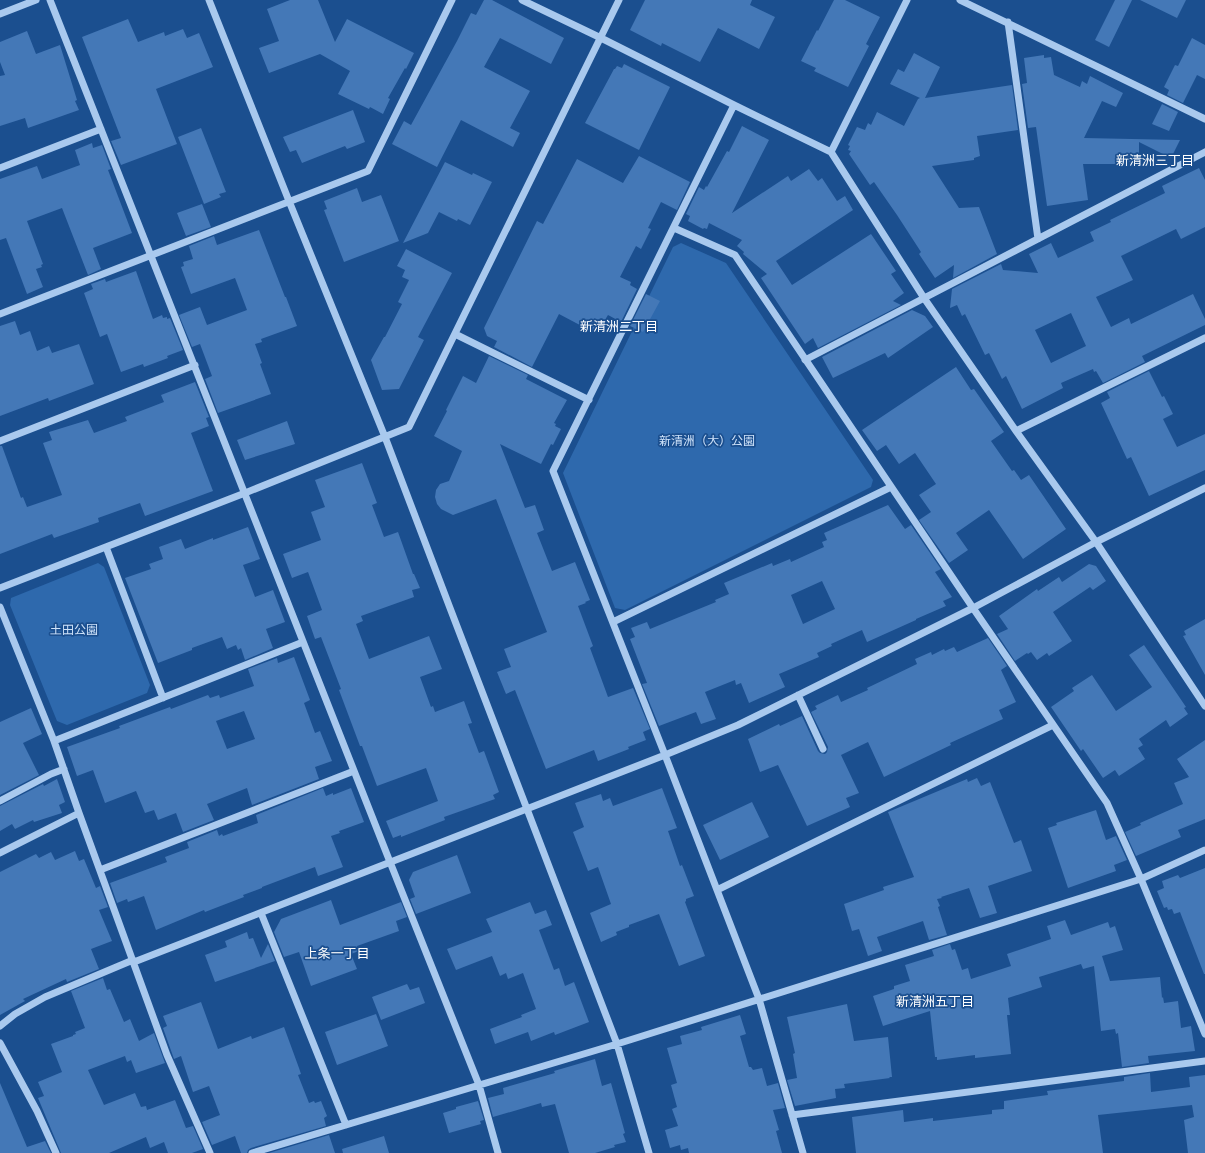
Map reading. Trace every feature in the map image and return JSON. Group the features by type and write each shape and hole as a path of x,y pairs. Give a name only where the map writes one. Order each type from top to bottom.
{"street":[{"path":"0,14 36,0"},
{"path":"50,0 479,1085 498,1153"},
{"path":"209,0 385,437 527,808 617,1044 649,1153"},
{"path":"0,314 368,171 452,0"},
{"path":"522,0 831,152 924,298 1016,431 1096,542 1205,706"},
{"path":"0,588 245,493 409,427 619,0"},
{"path":"831,152 907,0"},
{"path":"960,0 1205,119"},
{"path":"1008,22 1038,239"},
{"path":"734,105 553,471 759,999 803,1153"},
{"path":"0,168 101,129"},
{"path":"805,360 1205,152"},
{"path":"674,228 734,254 972,608 1106,803 1141,879 1205,1034"},
{"path":"456,334 589,400"},
{"path":"1016,431 1205,338"},
{"path":"0,441 195,365"},
{"path":"613,622 891,487"},
{"path":"0,1026 16,1014 45,997 133,961 665,755 738,725 972,608 1096,542 1205,488"},
{"path":"106,547 163,698"},
{"path":"0,607 54,741 168,1055 210,1153"},
{"path":"54,741 304,642"},
{"path":"798,695 823,749"},
{"path":"717,890 1053,725"},
{"path":"0,801 51,774 64,769"},
{"path":"100,870 354,772"},
{"path":"0,853 79,813"},
{"path":"252,1153 617,1044 1141,879 1205,850"},
{"path":"261,912 346,1125"},
{"path":"0,1043 37,1111 56,1153"},
{"path":"792,1115 1205,1061"}],"green space":[{"name":"新清洲（大）公園","path":"681,243 726,263 873,480 871,487 625,610 615,608 563,473 673,247"},
{"name":"土田公園","path":"98,563 104,567 150,685 147,693 67,725 57,721 10,605 11,598"}],"building":[{"path":"290,0 318,0 335,42 347,19 414,53 388,98 390,99 383,114 338,94 350,71 320,54 269,73 259,48 279,41 267,9"},
{"path":"484,0 492,0 564,38 551,64 500,38 484,67 530,91 510,128 520,133 513,147 461,120 437,167 392,144 404,121 411,125 471,13 476,15"},
{"path":"645,0 752,0 750,5 775,17 759,49 718,28 700,62 662,43 661,46 630,30"},
{"path":"834,0 845,0 880,17 866,44 869,46 848,87 814,71 816,68 801,61"},
{"path":"1115,0 1132,0 1109,47 1095,40"},
{"path":"1140,0 1186,0 1177,18"},
{"path":"128,19 138,42 164,32 165,36 183,29 187,38 199,33 213,67 156,89 177,144 121,165 111,141 121,138 82,37"},
{"path":"27,31 36,54 60,45 77,100 75,101 79,110 28,128 25,118 0,126 0,76 5,75 0,62 0,42"},
{"path":"1192,38 1205,45 1205,79 1197,75 1183,103 1167,95 1169,90 1164,87 1175,65 1178,66"},
{"path":"914,53 940,67 925,98 1012,85 1018,130 977,136 980,156 974,158 974,160 932,166 959,208 979,207 997,254 953,278 954,265 935,278 919,254 921,252 897,215 874,182 870,185 849,154 851,151 848,150 850,146 848,145 857,127 865,130 868,123 871,125 877,112 904,126 918,99 920,98 890,84 898,69 904,72"},
{"path":"1044,55 1044,58 1051,57 1054,75 1080,87 1082,81 1087,84 1090,76 1123,93 1116,107 1102,101 1084,138 1180,140 1171,158 1139,142 1139,162 1122,161 1122,164 1083,164 1088,200 1047,206 1036,127 1028,128 1022,84 1027,83 1024,58"},
{"path":"624,64 670,87 639,150 585,123 614,69 617,66 622,68"},
{"path":"1162,104 1178,112 1169,131 1152,124"},
{"path":"353,110 365,142 347,149 345,146 302,163 296,150 290,152 283,137"},
{"path":"742,126 769,140 732,213 788,176 791,181 809,169 818,181 822,178 837,201 845,196 853,210 776,261 792,285 871,234 896,271 891,274 904,293 893,301 901,305 818,348 813,338 805,344 761,278 767,274 743,254 744,252 737,246 742,240 709,223 707,229 703,229 688,221 690,216 686,214 699,187 704,190 706,186 707,187 727,151 729,152"},
{"path":"201,128 226,192 219,194 221,197 204,204 178,137"},
{"path":"92,143 93,148 102,145 111,169 108,170 132,233 93,248 101,269 88,275 62,208 27,221 43,264 41,265 42,267 36,269 43,287 27,294 6,238 0,240 0,179 37,166 42,179 80,165 75,150"},
{"path":"639,156 690,182 677,210 661,202 648,228 651,229 641,249 636,246 620,277 631,282 630,285 637,289 621,322 608,315 600,328 596,326 593,332 559,314 532,367 494,347 497,341 487,336 484,328 537,221 543,224 577,159 623,183"},
{"path":"445,162 472,175 473,173 492,182 470,225 458,219 457,221 439,212 428,233 403,243"},
{"path":"1199,168 1205,180 1205,227 1181,239 1176,229 1121,256 1133,280 1096,297 1111,327 1129,318 1131,324 1193,294 1205,319 1205,325 1142,356 1145,362 1103,383 1096,371 1094,372 1093,369 1061,383 1063,388 1022,409 1006,376 1002,379 989,353 985,355 965,314 962,316 957,305 950,308 952,289 1001,264 1003,270 1038,273 1029,254 1051,243 1058,258 1094,241 1090,232 1111,222 1110,220 1165,193 1162,186","holes":["1071,313 1086,346 1051,363 1035,330"]},
{"path":"357,188 362,202 381,195 399,241 344,262 324,210 327,209 324,201"},
{"path":"202,204 211,227 186,236 177,213"},
{"path":"259,230 297,326 261,339 262,342 255,344 262,363 260,364 271,394 218,413 205,379 212,376 200,344 192,347 179,315 200,307 207,325 247,310 235,278 191,294 181,267 184,266 183,262 193,259 189,246 214,236 217,245"},
{"path":"406,249 452,273 418,337 424,340 399,389 382,390 371,360 402,304 398,302 409,280 402,277 405,270 397,266"},
{"path":"136,271 153,319 162,315 163,318 170,318 183,350 167,356 168,358 144,367 143,364 121,372 107,334 100,337 84,293 93,289 91,284 105,279 106,282"},
{"path":"646,294 660,301 643,332 630,326"},
{"path":"912,310 925,316 933,327 888,358 885,353 833,378 822,357"},
{"path":"15,321 20,335 30,331 37,351 49,346 52,353 79,344 94,384 49,401 48,398 0,416 0,326"},
{"path":"489,356 528,375 526,379 567,400 554,423 556,424 555,426 561,429 553,445 551,444 541,464 500,444 525,508 535,505 544,530 537,533 552,571 575,562 590,600 578,606 593,646 590,648 608,697 633,688 650,729 643,732 646,740 628,747 629,749 598,761 594,750 546,769 515,690 506,694 497,672 511,667 504,649 547,632 496,499 453,515 441,509 437,504 435,497 436,490 440,484 449,481 462,451 434,436 463,376 476,383"},
{"path":"956,367 971,390 974,389 1004,432 991,441 1012,471 1014,470 1021,480 1029,475 1066,529 1023,559 989,510 956,533 968,550 949,563 919,520 931,512 919,495 936,484 915,453 899,464 886,445 877,451 862,430"},
{"path":"1149,371 1162,397 1164,396 1173,414 1163,419 1177,447 1205,434 1205,470 1149,496 1131,457 1127,459 1101,403 1110,398 1107,392"},
{"path":"195,382 209,417 206,418 209,426 191,433 213,491 145,516 140,503 98,518 99,522 54,538 52,534 0,554 0,446 2,446 21,498 23,497 27,507 62,495 43,443 52,440 49,432 88,420 94,433 127,421 125,417 164,402 161,395"},
{"path":"287,421 295,444 245,460 237,440"},
{"path":"362,463 377,503 372,505 384,537 398,532 413,574 420,588 412,590 414,597 361,616 363,621 356,624 369,659 429,636 442,669 420,677 431,707 433,706 435,712 464,701 472,723 468,724 479,753 484,751 499,792 493,795 495,799 444,817 445,820 401,837 401,835 393,838 386,821 438,801 426,768 377,786 362,746 360,746 339,690 341,689 321,637 315,639 307,616 322,610 308,572 292,578 283,554 321,540 311,512 325,507 315,480"},
{"path":"888,505 905,529 911,525 941,569 935,572 952,597 943,601 946,606 867,642 862,630 831,644 832,646 817,653 819,657 779,674 785,687 749,703 741,683 736,685 735,680 705,692 716,719 701,724 696,712 659,726 642,684 647,683 630,639 635,637 631,628 647,622 650,629 716,602 715,600 729,594 724,583 772,563 773,566 790,559 791,562 824,547 822,542 827,540 824,533","holes":["822,581 835,609 803,624 791,595"]},
{"path":"248,527 260,559 243,565 255,597 273,590 285,622 266,629 273,648 245,660 241,648 238,650 236,645 227,649 222,637 158,663 125,578 151,569 149,564 163,559 159,547 181,539 185,549"},
{"path":"1089,564 1096,566 1106,581 1093,590 1090,587 1053,612 1072,641 1049,656 1047,653 1037,660 1031,652 1015,661 997,634 1008,629 999,616 1037,589 1038,591 1059,577 1062,582"},
{"path":"1205,619 1205,675 1183,636 1186,635 1184,631"},
{"path":"988,638 1007,666 1001,670 1016,702 999,710 1003,719 950,743 951,745 884,777 868,742 841,755 859,793 846,798 850,807 807,826 778,765 760,772 748,739 779,724 780,726 802,716 818,751 825,754 828,747 811,712 817,709 815,706 838,695 841,702 868,690 867,688 917,664 915,659 931,652 932,655 944,649 945,651 954,647 957,652"},
{"path":"1144,645 1186,707 1184,708 1188,714 1170,727 1166,720 1139,739 1143,745 1138,748 1145,759 1119,776 1115,770 1103,778 1083,749 1081,751 1051,707 1074,691 1072,688 1092,675 1116,711 1152,687 1129,655"},
{"path":"294,657 310,700 304,703 315,733 320,731 332,761 315,767 319,779 252,805 247,788 207,804 214,820 183,832 176,813 158,820 154,810 145,813 136,791 105,803 93,770 77,776 67,747 120,728 119,726 170,707 171,709 208,695 210,698 219,695 220,698 254,686 248,669 277,658 278,663","holes":["244,711 255,739 227,749 216,721"]},
{"path":"31,708 42,734 23,743 39,775 0,795 0,722"},
{"path":"1205,740 1205,819 1178,830 1181,837 1136,856 1125,832 1141,825 1140,823 1183,804 1174,783 1189,777 1177,759"},
{"path":"977,778 981,786 990,782 1014,843 1021,840 1032,871 988,886 997,913 980,918 969,888 941,897 942,898 937,899 940,906 938,907 947,935 929,940 923,921 877,937 882,951 868,956 859,929 852,931 844,904 884,890 883,887 914,877 888,812 967,779 968,782"},
{"path":"57,779 65,802 59,805 62,813 34,822 33,820 15,829 12,824 0,831 0,806 43,784 44,786"},
{"path":"323,788 326,796 351,788 364,822 339,831 340,833 331,836 343,867 318,876 315,867 243,895 244,897 205,912 204,910 156,930 144,896 128,902 127,899 117,903 110,883 167,862 165,857 189,848 187,842 217,830 219,836 222,834 223,836 258,823 256,815"},
{"path":"662,788 677,828 668,831 680,866 682,865 694,896 686,899 685,902 705,956 679,966 659,914 629,925 629,927 616,932 617,935 601,942 590,913 611,904 598,867 588,871 573,832 584,827 575,803 601,794 603,801 610,798 613,806"},
{"path":"752,802 769,837 720,860 703,825"},
{"path":"1096,810 1106,840 1116,836 1127,860 1114,865 1116,871 1068,888 1048,828 1057,825 1056,823"},
{"path":"75,851 79,861 84,859 96,888 100,886 108,907 99,910 112,941 91,949 99,969 67,982 66,979 23,999 25,1001 0,1015 0,872 36,854 39,858 51,852 55,860"},
{"path":"457,855 471,893 416,914 410,899 415,897 409,880 413,872"},
{"path":"1205,868 1204,974 1180,912 1174,914 1172,909 1168,910 1167,907 1164,908 1157,891 1164,888 1162,881 1178,875 1180,878"},
{"path":"331,900 340,925 401,902 407,917 396,921 399,931 357,946 359,951 351,954 357,969 311,986 299,952 284,957 274,932 281,919"},
{"path":"530,902 535,914 546,910 552,925 539,930 554,970 559,968 565,986 574,982 589,1022 555,1035 554,1032 531,1041 528,1032 495,1044 490,1029 522,1017 521,1015 536,1009 523,973 508,979 506,973 500,976 492,956 456,970 447,949 492,932 486,919"},
{"path":"1065,920 1071,935 1108,922 1110,928 1115,926 1123,950 1102,956 1110,981 1160,977 1162,998 1163,997 1164,1003 1178,1001 1181,1028 1191,1026 1195,1051 1148,1056 1149,1063 1122,1067 1118,1033 1116,1034 1115,1029 1101,1031 1094,966 1083,969 1081,964 1039,977 1042,987 1008,998 1010,1015 1007,1015 1011,1054 975,1058 975,1055 937,1060 937,1057 935,1057 930,1011 883,1026 873,996 894,989 894,986 910,981 905,965 934,956 932,950 950,944 952,950 955,949 962,970 968,968 971,979 1011,966 1007,954 1051,939 1047,926"},
{"path":"247,932 249,939 253,938 261,958 268,944 275,961 215,982 205,955 227,947 225,941"},
{"path":"103,978 107,990 110,989 124,1022 130,1019 139,1041 154,1033 165,1063 136,1073 131,1060 127,1062 125,1056 88,1070 104,1105 135,1093 141,1107 146,1106 147,1110 175,1100 186,1128 193,1126 203,1149 192,1153 168,1153 164,1142 150,1148 146,1137 109,1153 61,1153 38,1098 44,1096 38,1082 62,1072 51,1044 73,1036 76,1034 75,1032 85,1028 71,991"},
{"path":"407,984 410,990 419,987 425,1003 381,1020 372,997"},
{"path":"201,1002 218,1049 251,1036 252,1039 284,1027 301,1074 298,1075 309,1103 321,1101 327,1116 324,1118 326,1126 251,1148 247,1153 241,1153 235,1136 212,1145 202,1122 220,1115 209,1086 193,1092 181,1056 174,1059 163,1028 167,1026 163,1016"},
{"path":"847,1004 854,1041 888,1037 892,1077 844,1084 845,1088 835,1089 836,1098 795,1106 787,1080 797,1078 793,1054 795,1053 787,1017"},
{"path":"376,1014 388,1046 337,1065 325,1032"},
{"path":"740,1015 746,1034 740,1036 749,1067 753,1070 762,1068 767,1086 778,1083 785,1108 773,1110 779,1130 776,1131 782,1153 689,1153 688,1148 681,1150 680,1145 670,1148 665,1130 678,1126 672,1109 677,1107 671,1085 677,1083 667,1048 682,1044 680,1036 702,1030 701,1027"},
{"path":"595,1059 602,1086 611,1083 625,1133 623,1134 626,1142 595,1153 569,1153 555,1104 542,1107 541,1103 493,1117 488,1098 504,1094 503,1088 555,1073 554,1071"},
{"path":"1150,1073 1151,1092 1190,1087 1189,1077 1205,1075 1205,1153 1188,1153 1184,1120 1194,1117 1192,1105 1098,1115 1103,1153 856,1153 852,1117 903,1110 904,1122 933,1118 933,1121 992,1114 992,1110 1004,1109 1004,1101 1048,1095 1047,1091 1124,1081 1124,1077"},
{"path":"0,1083 27,1147 45,1141 51,1153 0,1153"},
{"path":"478,1101 484,1120 480,1121 481,1124 449,1133 443,1113 456,1109 456,1107"},
{"path":"329,1135 335,1153 269,1153"},
{"path":"384,1136 389,1153 343,1153 342,1149"}],"district":[{"name":"新清洲三丁目","path":"1155,161"},
{"name":"新清洲二丁目","path":"619,327"},
{"name":"上条一丁目","path":"337,954"},
{"name":"新清洲五丁目","path":"935,1002"}]}
